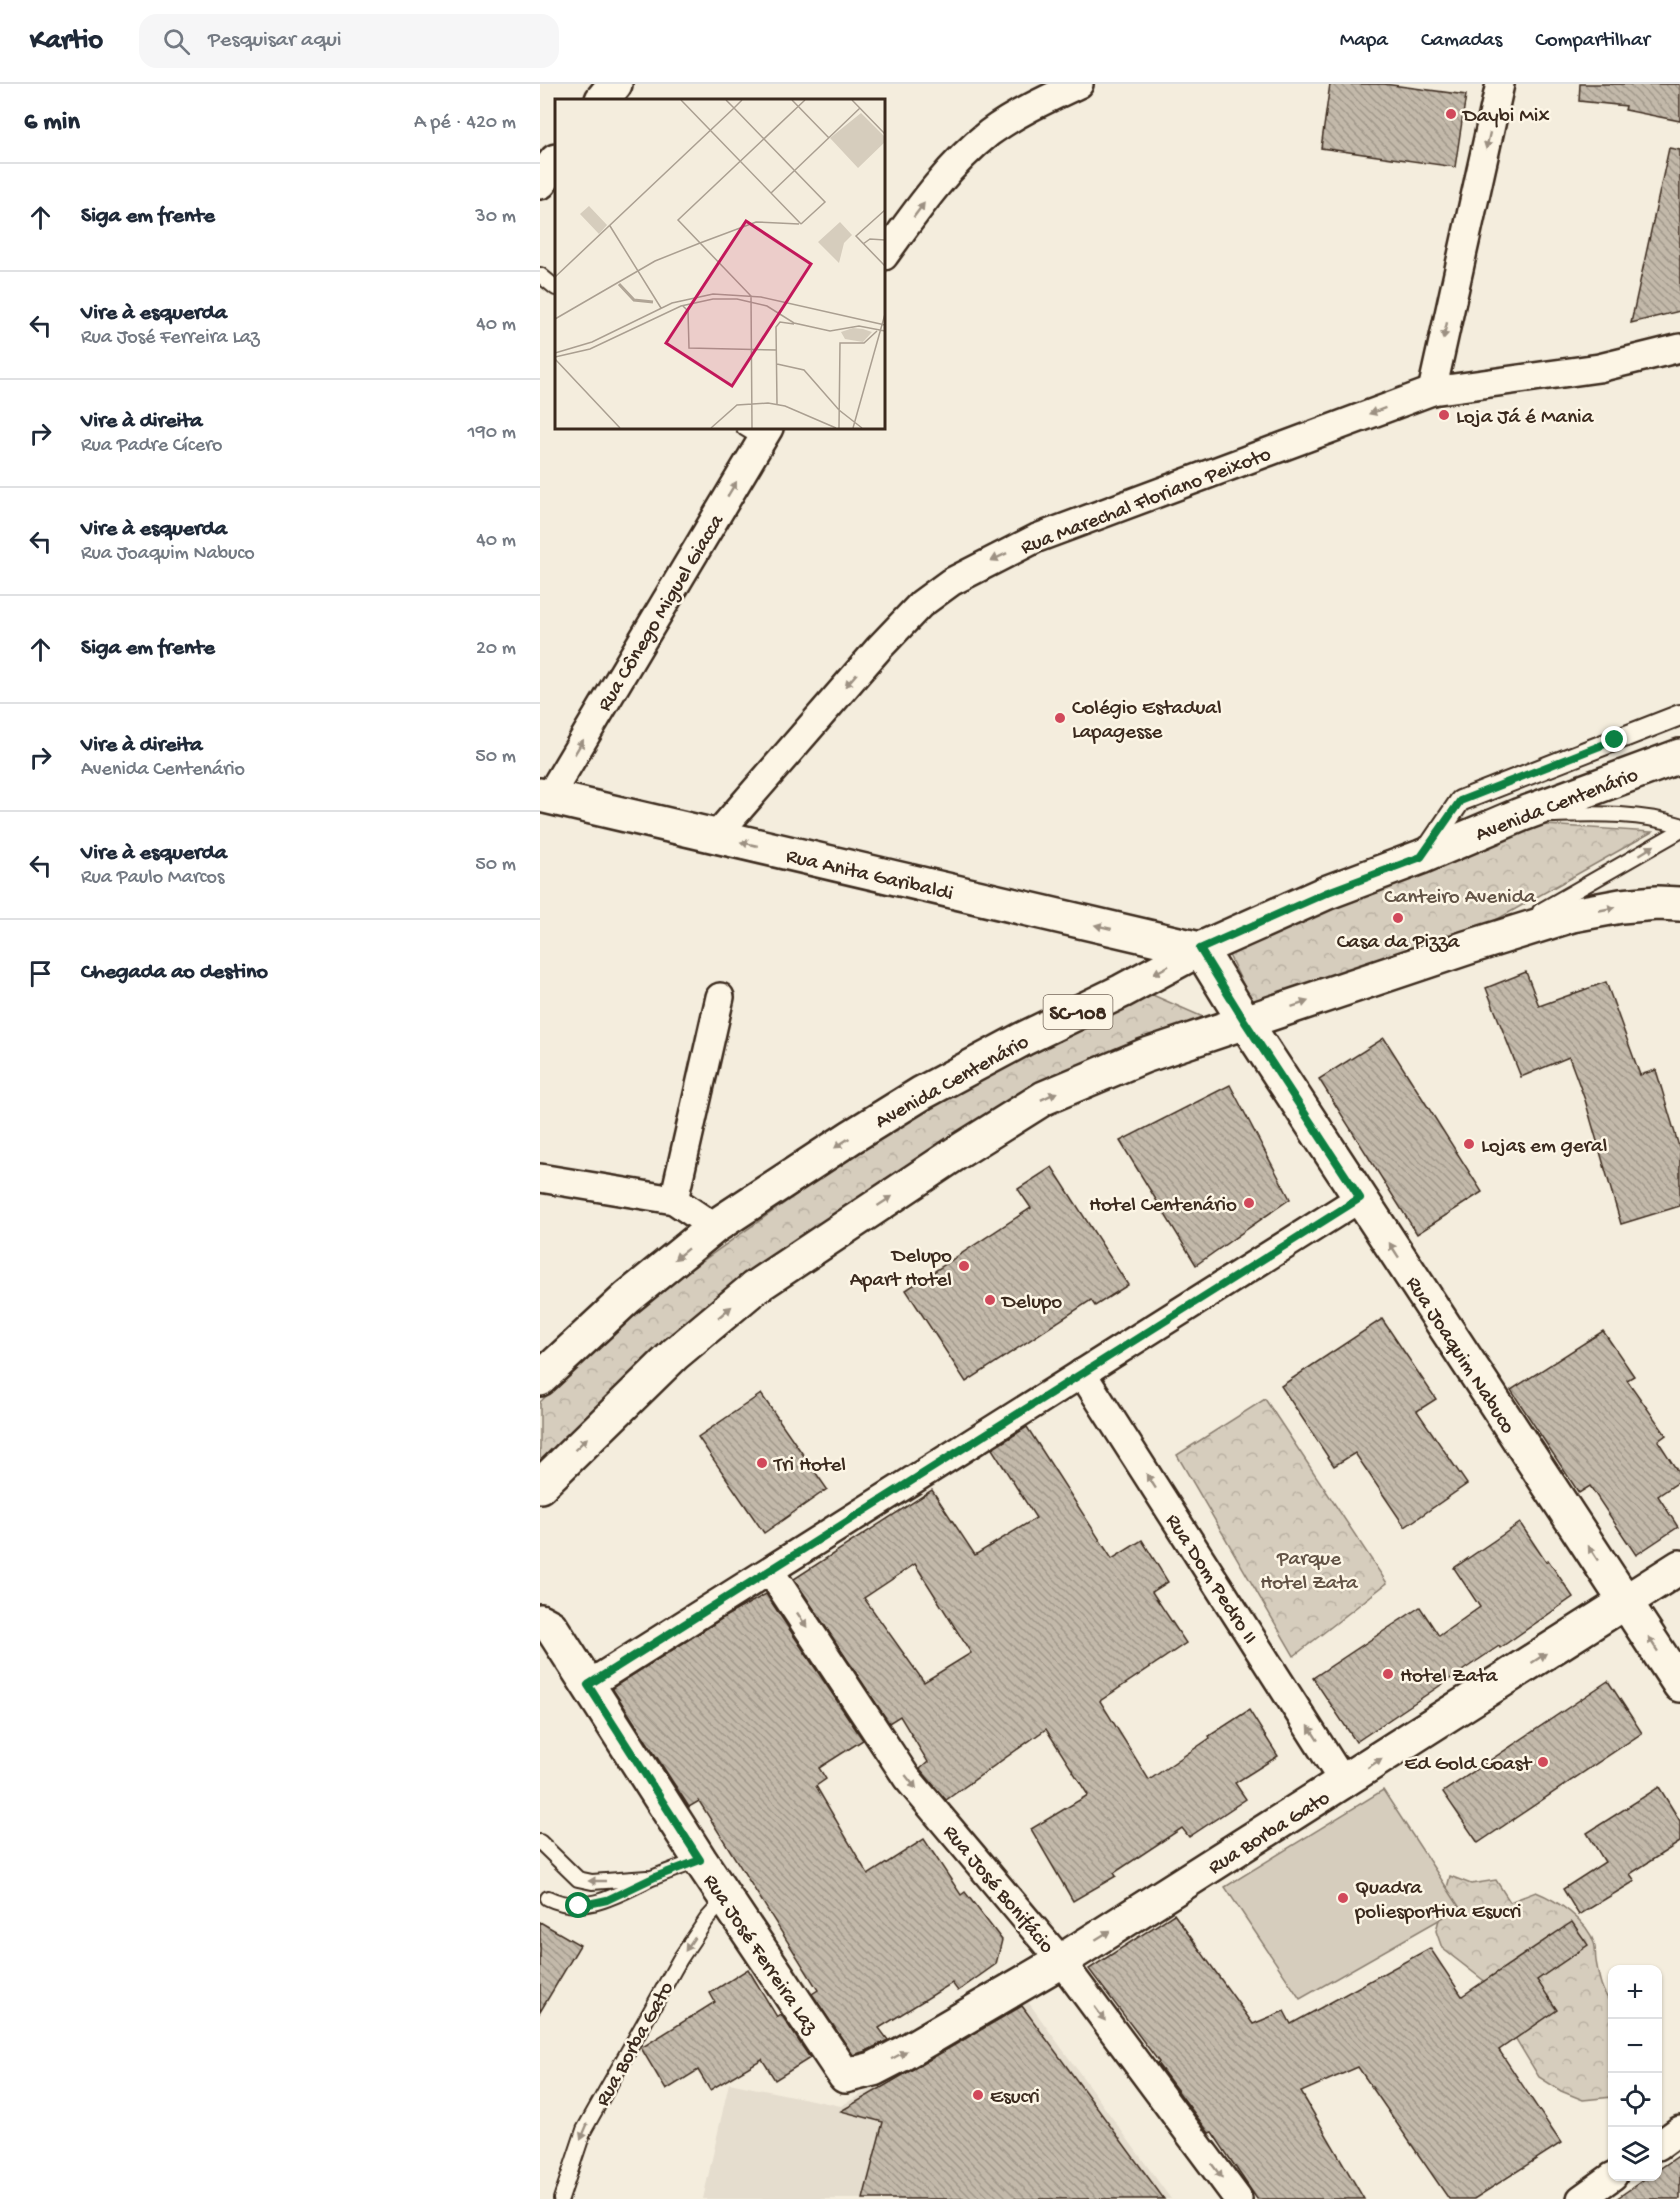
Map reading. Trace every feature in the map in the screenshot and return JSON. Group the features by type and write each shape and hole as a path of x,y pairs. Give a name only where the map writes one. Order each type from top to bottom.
{"main road":[{"path":"603,99 615,84"},
{"name":"Avenida Centenário","path":"540,1379 627,1298 714,1227 922,1093 1200,949 1328,892 1421,857 1520,815 1680,756"},
{"name":"Rua Anita Garibaldi","path":"544,796 1200,949"},
{"path":"540,1486 675,1354 754,1288 957,1152 1044,1098 1144,1056 1466,948 1572,915 1621,906 1680,904"},
{"name":"Rua Joaquim Nabuco","path":"1200,949 1245,1022 1680,1685"},
{"name":"Rua Borba Gato","path":"845,2076 873,2069 902,2054 1061,1961 1680,1567"},
{"name":"Rua José Ferreira Laz","path":"540,1621 551,1627 700,1860 845,2076"}],"street":[{"path":"885,255 956,164 990,132 1079,84"},
{"path":"1432,391 1500,84"},
{"name":"Rua Marechal Floriano Peixoto","path":"715,837 879,648 921,604 951,582 1037,538 1432,391 1599,368 1680,348"},
{"name":"Rua Cônego Miguel Giacca","path":"544,796 758,431"},
{"path":"1421,857 1460,801 1680,715"},
{"path":"674,1200 720,997"},
{"path":"540,1178 674,1200 714,1227"},
{"path":"588,1685 1360,1198"},
{"name":"Rua Dom Pedro II","path":"1082,1373 1344,1783"},
{"name":"Rua José Bonifácio","path":"770,1571 907,1778 1061,1961 1238,2199"},
{"path":"1662,2143 1680,2130"},
{"path":"1581,2199 1608,2180"}],"lane":[{"path":"540,275 555,287"},
{"path":"1520,815 1618,813 1654,817 1680,825"},
{"path":"1466,948 1547,908 1680,831"},
{"path":"540,1842 579,1879 592,1882 655,1877"},
{"path":"548,1898 579,1906 607,1900 655,1877 700,1860"},
{"name":"Rua Borba Gato","path":"561,2199 584,2130 680,1959 707,1918 726,1898"}],"shaded area":[{"name":"Esucri","path":"1026,1999 1171,2199 703,2199 729,2083 841,2106"}],"green space":[{"name":"Canteiro Avenida","path":"1531,824 1652,832 1478,930 1254,1007 1227,951"},
{"path":"1148,993 1203,1017 1044,1081 931,1149 674,1333 540,1475 540,1402 650,1298 919,1108"},
{"name":"Parque Hotel Zata","path":"1265,1399 1387,1583 1294,1656 1177,1455"},
{"name":"Quadra poliesportiva Esucri","path":"1383,1790 1460,1908 1300,1999 1225,1887"},
{"path":"1450,1876 1471,1884 1496,1880 1510,1902 1536,1892 1553,1900 1578,1919 1585,1926 1595,1945 1601,1984 1608,1998 1608,2097 1583,2100 1561,2091 1539,2077 1511,2031 1492,1987 1442,1948 1436,1931"}],"building":[{"path":"1330,84 1384,84 1466,95 1455,167 1321,148"},
{"path":"1580,84 1680,84 1680,121 1625,110 1626,106 1579,101"},
{"path":"1669,148 1680,150 1680,311 1631,323"},
{"path":"1526,972 1539,1006 1606,982 1640,1075 1656,1070 1680,1150 1680,1206 1621,1224 1585,1100 1569,1057 1521,1077 1486,988"},
{"path":"1384,1038 1482,1192 1417,1234 1319,1079"},
{"path":"1230,1085 1290,1199 1196,1265 1120,1141"},
{"name":"Delupo","path":"1052,1167 1128,1285 1095,1306 1091,1300 966,1382 906,1290 1031,1208 1018,1189"},
{"path":"1382,1319 1436,1399 1417,1411 1467,1484 1405,1527 1355,1453 1334,1466 1281,1386"},
{"path":"1603,1331 1634,1376 1627,1380 1666,1435 1658,1441 1680,1475 1680,1481 1658,1496 1678,1527 1636,1555 1590,1486 1579,1493 1511,1390"},
{"name":"Tri Hotel","path":"761,1394 827,1489 764,1533 698,1437"},
{"path":"1027,1427 1112,1559 1142,1540 1168,1582 1152,1592 1186,1643 1100,1701 1149,1780 1249,1710 1278,1756 1235,1783 1246,1799 1189,1837 1182,1828 1114,1873 1116,1876 1073,1901 1031,1829 1088,1795 1046,1729 946,1800 920,1769 928,1762 900,1716 889,1723 794,1579 932,1490 975,1555 1036,1518 992,1449","holes":["915,1564 971,1653 924,1682 864,1598"]},
{"path":"1520,1523 1573,1597 1500,1648 1499,1646 1356,1742 1313,1678 1420,1607 1439,1636 1480,1607 1454,1568"},
{"path":"766,1594 863,1740 819,1768 826,1779 816,1786 868,1875 924,1839 961,1895 965,1892 1002,1940 996,1964 958,1991 952,1983 879,2028 888,2040 853,2055 812,1994 818,1990 699,1801 689,1807 612,1688 726,1616"},
{"name":"Ed Gold Coast","path":"1608,1681 1642,1733 1478,1843 1443,1792"},
{"path":"1659,1787 1680,1821 1680,1842 1630,1874 1635,1881 1579,1915 1563,1889 1605,1862 1587,1833"},
{"path":"1174,1914 1253,2024 1284,2011 1291,2024 1430,1948 1462,1996 1572,1922 1588,1945 1537,1980 1557,2010 1499,2050 1561,2143 1474,2199 1449,2199 1358,2067 1301,2092 1364,2199 1257,2199 1212,2132 1209,2133 1089,1969"},
{"path":"540,1922 580,1945 540,2012"},
{"path":"748,1969 777,2017 781,2014 810,2058 775,2080 762,2059 710,2090 698,2070 666,2090 641,2048 715,2002 710,1993"},
{"name":"Esucri","path":"1022,2006 1164,2199 863,2199 883,2122 841,2111"},
{"path":"1680,2155 1680,2199 1616,2199 1642,2181 1662,2181 1662,2167"}],"place":[{"name":"Daybi Mix","path":"1451,114"},
{"name":"Loja Já é Mania","path":"1444,415"},
{"name":"Colégio Estadual Lapagesse","path":"1060,718"},
{"name":"Casa da Pizza","path":"1398,918"},
{"name":"Lojas em geral","path":"1469,1144"},
{"name":"Hotel Centenário","path":"1249,1203"},
{"name":"Delupo Apart Hotel","path":"964,1266"},
{"name":"Delupo","path":"990,1300"},
{"name":"Tri Hotel","path":"762,1463"},
{"name":"Hotel Zata","path":"1388,1674"},
{"name":"Ed Gold Coast","path":"1543,1762"},
{"name":"Quadra poliesportiva Esucri","path":"1343,1898"},
{"name":"Esucri","path":"978,2095"}],"route":[{"path":"579,1906 607,1900 655,1877 700,1860 588,1685 1360,1198 1200,949 1328,892 1421,857 1460,801 1615,740"}]}
